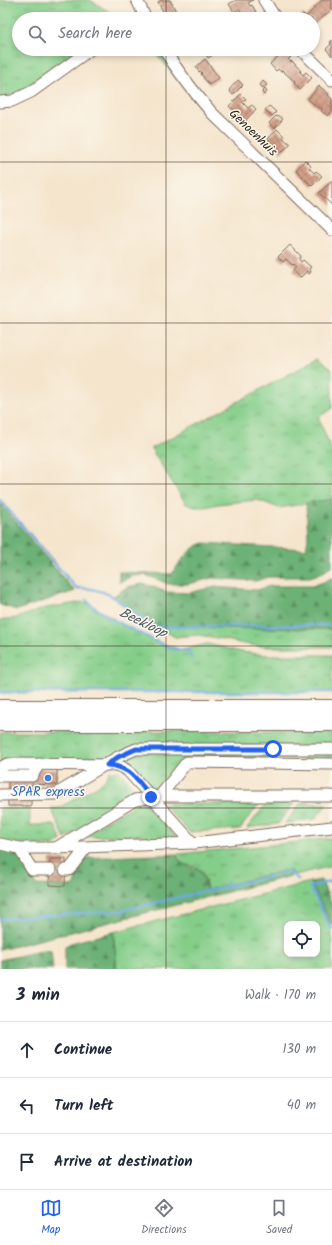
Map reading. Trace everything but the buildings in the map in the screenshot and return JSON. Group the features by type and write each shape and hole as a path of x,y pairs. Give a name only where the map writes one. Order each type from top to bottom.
{"highway":[{"path":"0,708 332,708"},
{"path":"0,723 332,723"}],"street":[{"path":"137,0 140,12"},
{"path":"264,0 272,12"},
{"path":"0,102 12,101 31,92 81,56"},
{"name":"Genoenhuis","path":"168,56 178,72 212,113 332,230"},
{"path":"307,56 332,80"},
{"path":"0,795 56,794 107,765 118,757 136,749 332,749"},
{"path":"156,796 187,762 332,764"},
{"path":"0,768 7,764 107,765 122,767 156,796 190,840 194,843"},
{"path":"0,776 32,776 39,764"},
{"path":"55,848 135,800 156,796 332,796"},
{"path":"0,844 19,848 86,848 194,843 332,827"},
{"path":"19,848 32,870 50,870"},
{"path":"65,870 70,870 86,848"}],"green space":[{"path":"0,0 90,0 110,12 12,12 12,56 70,56 20,92 0,100"},
{"path":"158,56 164,56 177,78"},
{"path":"317,359 332,370 332,409 318,417 332,451 332,499 279,508 255,500 205,507 195,507 186,504 153,452 152,448"},
{"path":"332,499 332,566 322,573 310,577 268,577 256,581 212,578 188,584 168,584 143,575 133,576 119,582 119,572 172,574 189,551 204,543 306,549 308,538 306,503"},
{"path":"0,503 75,591 17,610 0,605"},
{"path":"332,577 332,629 158,627 143,621 112,597 127,587 142,584 166,592 189,593 213,587 257,590 270,586 312,586"},
{"path":"83,602 90,604 127,627 158,642 182,650 207,644 242,652 267,655 332,655 332,692 0,693 0,620 16,618 46,608"},
{"path":"158,627 332,629 332,647 267,647 198,635 175,637"},
{"path":"192,731 332,733 332,746 137,746 106,760 0,763 0,732"},
{"path":"332,752 332,759 187,759 163,788 151,787 120,759 131,753"},
{"path":"110,771 119,771 140,795 65,839 51,808 59,808 97,786 105,780"},
{"path":"139,802 146,803 173,834 181,840 148,841 143,835 79,837"},
{"path":"267,803 294,803 278,824 247,828"},
{"path":"301,803 327,804 315,819 285,823"},
{"path":"163,804 259,804 240,829 189,832"},
{"path":"0,808 30,808 30,825 55,825 61,840 52,846 0,841"},
{"path":"332,838 332,866 295,875 290,871 284,871 207,890 205,879 201,871 196,867 182,863 177,854 271,845"},
{"path":"0,848 14,850 37,885 72,886 84,858 177,854 178,858 183,864 201,870 207,890 284,871 290,871 295,875 0,950"},
{"path":"321,880 332,904 332,926 310,882"},
{"path":"310,882 332,926 332,969 117,969 113,932"},
{"path":"113,932 117,969 65,969 65,946"},
{"path":"45,950 51,951 53,969 0,969 0,960"}],"waterway":[{"name":"Beekloop","path":"0,500 77,589"},
{"path":"77,588 100,591 110,595 155,627 332,625"},
{"name":"Beekloop","path":"86,600 95,609 112,619 172,649 189,651 191,658"},
{"path":"0,692 332,692"},
{"name":"Beekloop","path":"227,882 228,886 288,872 298,879"},
{"name":"Beekloop","path":"332,881 310,887 332,930"},
{"path":"0,919 120,911 228,886"}],"tunnel":[{"path":"50,870 65,870"}],"place":[{"name":"SPAR express","path":"48,778"}],"route":[{"path":"151,797 128,771 115,765 107,765 118,757 136,749 273,749"}]}
